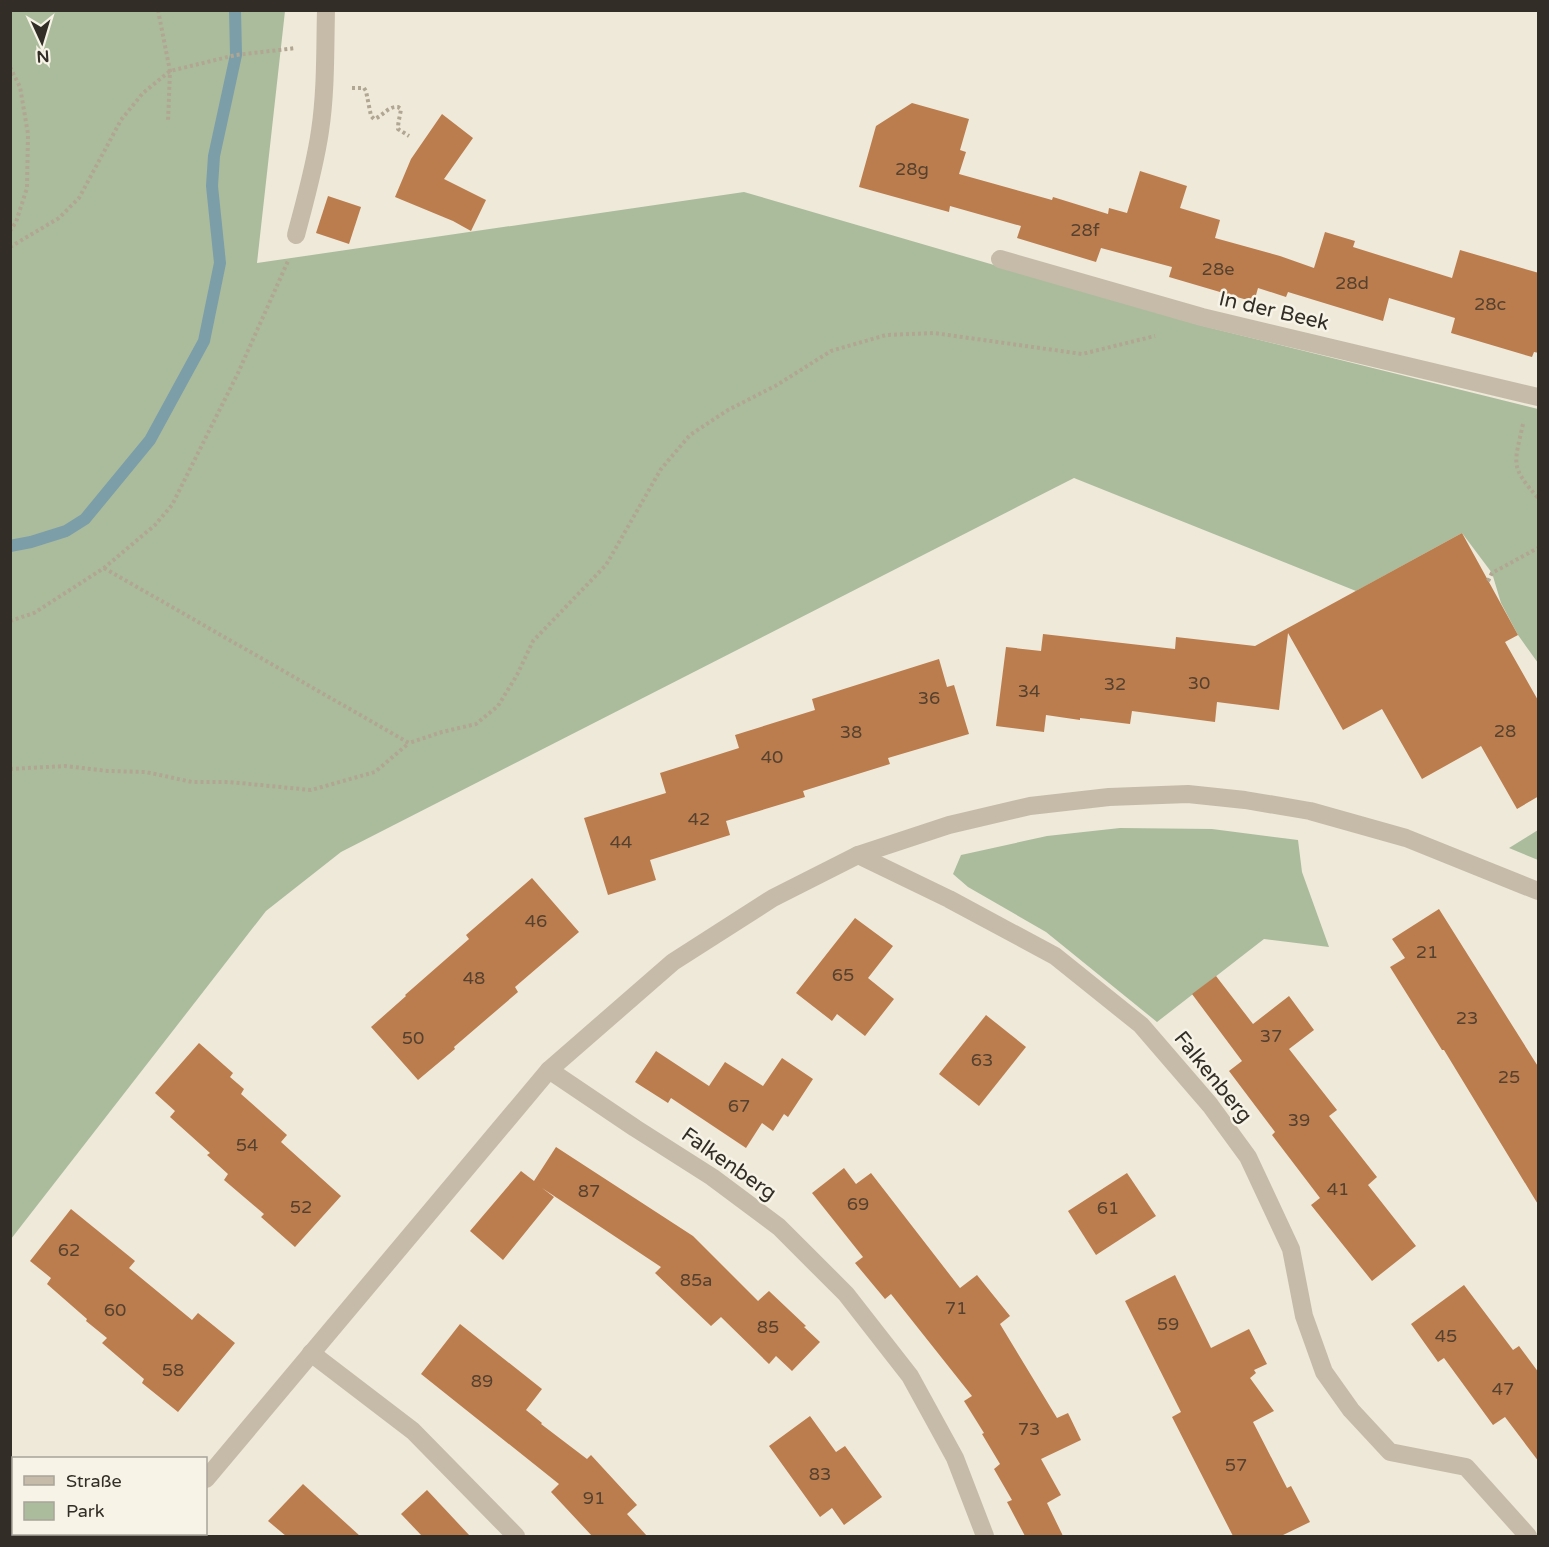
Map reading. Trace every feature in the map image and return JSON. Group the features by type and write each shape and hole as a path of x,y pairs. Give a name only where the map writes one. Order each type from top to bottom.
{"street":[{"path":"296,235 320,131 324,88 326,10"},
{"name":"In der Beek","path":"1000,259 1202,317 1534,396"},
{"path":"207,1478 549,1070 673,962 773,898 858,855 949,825 1030,806 1109,797 1188,794 1245,800 1310,811 1406,838 1539,891"},
{"name":"Falkenberg","path":"858,855 949,899 1055,956 1141,1025 1210,1105 1248,1157 1291,1249 1304,1316 1324,1372 1351,1410 1390,1452 1466,1467 1528,1536"},
{"name":"Falkenberg","path":"549,1070 712,1176 779,1227 846,1294 910,1376 954,1458 985,1536"},
{"path":"311,1353 413,1431 516,1536"}],"path":[{"path":"158,10 170,71 168,122"},
{"path":"10,247 59,218 79,198 121,120 143,93 170,71 236,55 325,45"},
{"path":"10,67 20,87 28,134 27,188 16,222 10,231"},
{"path":"324,88 364,88 368,96 371,116 374,119 391,108 398,107 400,110 398,129 409,136"},
{"path":"10,621 34,613 104,568 155,525 172,505 238,373 293,250 296,235"},
{"path":"10,770 65,766 108,771 146,772 192,782 229,782 311,790 375,772 409,743 476,724 498,706 517,675 533,641 606,565 661,469 690,435 728,410 777,385 831,351 886,335 934,333 1082,354 1160,335"},
{"path":"1534,396 1516,456 1516,468 1539,498"},
{"path":"1488,581 1492,573 1539,548"},
{"path":"104,568 409,743"}],"green space":[{"path":"11,11 285,11 257,263 744,192 1203,326 1538,409 1538,663 1518,635 1501,603 1492,573 1462,533 1356,591 1074,478 341,852 266,911 11,1239"},
{"path":"1120,828 1212,829 1298,840 1302,872 1329,947 1264,939 1157,1022 1046,932 968,887 953,874 961,855 1047,836"},
{"path":"1538,830 1538,860 1509,848"}],"building":[{"path":"912,103 969,119 960,150 966,152 959,174 1052,200 1053,197 1108,214 1109,208 1127,213 1140,171 1187,186 1180,208 1220,220 1215,238 1314,268 1325,232 1355,241 1353,247 1452,278 1460,250 1539,273 1539,353 1534,352 1532,357 1451,333 1455,318 1389,298 1383,321 1288,292 1286,297 1258,288 1254,302 1169,277 1172,267 1101,248 1096,262 1017,238 1021,226 950,206 949,212 859,187 876,126"},
{"path":"442,114 473,138 444,179 486,200 471,231 395,197 411,159"},
{"path":"328,196 361,207 349,244 316,233"},
{"path":"1462,533 1518,635 1505,642 1539,702 1539,796 1517,809 1481,746 1422,779 1382,709 1343,730 1288,633 1279,710 1217,702 1215,722 1132,711 1130,724 1046,715 1044,732 996,726 1006,647 1041,651 1043,634 1175,649 1176,637 1255,646"},
{"path":"939,659 947,687 954,685 969,734 888,758 890,764 803,791 805,797 726,821 730,835 650,860 656,880 608,895 584,818 666,793 660,773 739,748 735,735 815,710 812,699"},
{"path":"532,878 579,932 515,987 518,992 418,1080 371,1027 469,939 466,935"},
{"path":"1439,909 1539,1068 1539,1206 1444,1050 1390,967 1405,958 1392,939"},
{"path":"855,918 893,946 868,978 894,999 865,1036 837,1014 832,1021 796,993"},
{"path":"1216,976 1253,1024 1289,996 1314,1030 1289,1049 1337,1110 1329,1116 1377,1177 1368,1185 1416,1246 1372,1281 1311,1205 1320,1198 1272,1135 1275,1132 1229,1071 1242,1061 1192,994"},
{"path":"986,1015 1026,1047 979,1106 939,1074"},
{"path":"199,1043 233,1073 230,1077 244,1089 241,1094 287,1135 281,1142 341,1196 295,1247 261,1217 264,1214 224,1180 228,1174 207,1155 210,1153 170,1117 175,1111 155,1093"},
{"path":"656,1051 709,1086 725,1062 763,1086 782,1058 813,1079 788,1117 784,1114 773,1131 762,1123 746,1148 671,1098 668,1103 635,1082"},
{"path":"556,1147 693,1236 758,1301 769,1291 820,1342 792,1371 776,1356 769,1364 721,1317 711,1326 655,1273 661,1267 542,1188 554,1197 503,1260 470,1231 521,1171 534,1181"},
{"path":"844,1168 856,1184 871,1173 960,1288 977,1275 1010,1316 1000,1324 1057,1418 1068,1413 1081,1440 1041,1459 1061,1495 1047,1503 1063,1536 1025,1536 1007,1502 1012,1500 994,1469 1000,1464 964,1401 972,1396 891,1294 885,1299 855,1263 863,1257 812,1193"},
{"path":"1127,1173 1156,1216 1096,1255 1068,1211"},
{"path":"71,1209 135,1261 129,1268 192,1320 198,1313 235,1343 178,1412 142,1383 144,1379 102,1343 107,1338 47,1284 51,1278 30,1261"},
{"path":"1175,1275 1211,1348 1249,1329 1267,1364 1254,1370 1256,1373 1250,1378 1274,1411 1253,1422 1287,1488 1291,1486 1310,1522 1281,1536 1233,1536 1172,1417 1181,1412 1125,1301"},
{"path":"1464,1285 1513,1350 1519,1346 1539,1373 1539,1462 1505,1417 1493,1425 1444,1358 1438,1362 1411,1324"},
{"path":"460,1324 542,1389 526,1410 587,1459 591,1455 637,1505 627,1514 647,1536 592,1536 551,1492 559,1484 421,1374"},
{"path":"810,1416 836,1452 845,1446 882,1497 844,1525 832,1508 820,1517 769,1446"},
{"path":"303,1484 360,1536 286,1536 268,1521"},
{"path":"427,1490 470,1536 422,1536 401,1514"}],"waterway":[{"path":"10,546 66,531 85,519 150,440 204,341 220,263 212,186 214,156 236,55 235,10"}]}
